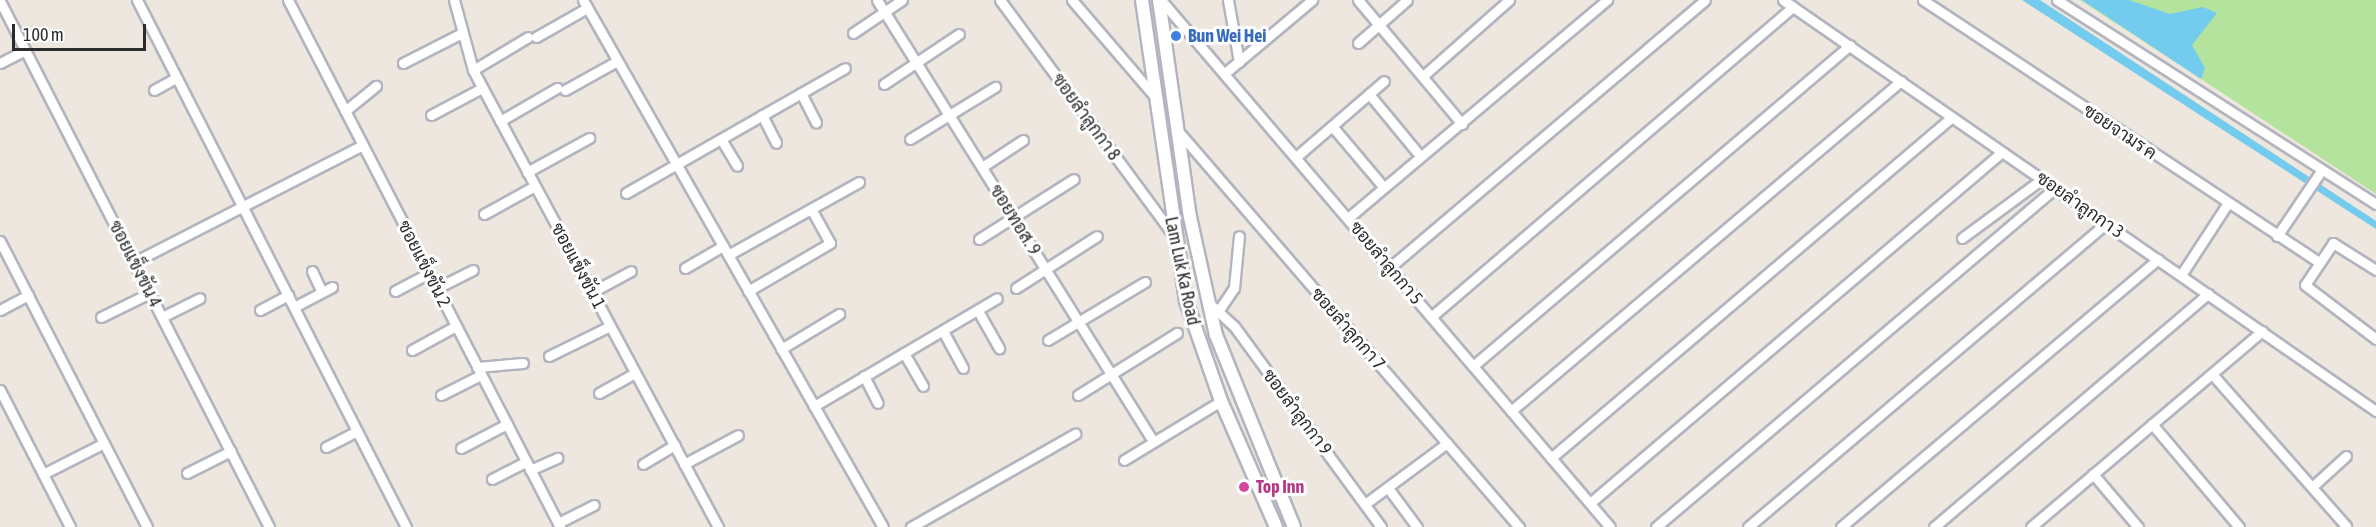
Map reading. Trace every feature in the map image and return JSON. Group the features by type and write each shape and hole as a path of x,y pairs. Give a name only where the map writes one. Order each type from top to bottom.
{"main road":[{"name":"Lam Luk Ka Road","path":"1142,0 1172,233 1193,326 1221,401 1276,527"},
{"name":"Lam Luk Ka Road","path":"1160,0 1178,131 1208,302 1294,527"},
{"path":"1251,469 1267,461"}],"street":[{"path":"136,0 406,527"},
{"name":"ซอยแข็งขัน 2","path":"288,0 559,525"},
{"name":"ซอยแข็งขัน 1","path":"454,0 460,34 482,88 718,527"},
{"name":"ซอยทอส. 9","path":"877,0 1153,441"},
{"path":"853,33 902,0"},
{"name":"ซอยลำลูกกา 8","path":"1000,0 1172,233"},
{"path":"1071,0 1155,97"},
{"name":"ซอยลำลูกกา 5","path":"1160,0 1225,73 1610,527"},
{"path":"1228,0 1239,62"},
{"path":"1225,73 1312,0"},
{"path":"1358,0 1462,124"},
{"path":"1358,43 1407,0"},
{"path":"1423,76 1509,0"},
{"path":"1348,218 1607,0"},
{"path":"1389,268 1705,0"},
{"name":"ซอยลำลูกกา 3","path":"1784,0 2376,411"},
{"name":"ซอยจามร ค","path":"1923,0 2319,262"},
{"path":"2057,0 2316,179 2376,204"},
{"name":"ซอยแข็งขัน 4","path":"0,1 270,527"},
{"path":"473,70 585,4 883,527"},
{"path":"1431,317 1793,7"},
{"path":"403,63 460,34"},
{"path":"884,84 959,34"},
{"path":"1473,366 1850,45"},
{"path":"0,63 26,50"},
{"path":"500,121 617,61"},
{"path":"626,193 845,68"},
{"path":"154,90 176,78"},
{"path":"1296,157 1384,81"},
{"path":"1511,411 1901,81"},
{"path":"345,111 376,86"},
{"path":"910,139 995,87"},
{"path":"430,115 482,88"},
{"path":"801,93 816,123"},
{"path":"1369,94 1417,152"},
{"path":"762,116 776,143"},
{"path":"1551,458 1952,117"},
{"path":"1332,126 1381,184"},
{"name":"ซอยลำลูกกา 7","path":"1178,131 1519,527"},
{"path":"527,172 589,138"},
{"path":"721,139 737,166"},
{"path":"982,167 1023,140"},
{"path":"134,262 363,145"},
{"path":"1590,503 2002,152"},
{"path":"979,239 1074,179"},
{"path":"1962,238 2042,179"},
{"path":"2277,236 2316,179"},
{"path":"685,268 811,209 859,182"},
{"path":"484,214 535,186"},
{"path":"1656,527 2055,188"},
{"path":"2181,275 2228,203"},
{"path":"748,291 830,243 811,209"},
{"path":"1748,527 2106,223"},
{"path":"1016,288 1097,236"},
{"path":"1219,310 1234,288 1239,236"},
{"path":"0,241 147,527"},
{"path":"2376,270 2333,243 2305,285 2307,292 2376,339"},
{"path":"1842,527 2158,259"},
{"path":"437,288 473,270"},
{"path":"312,271 322,292"},
{"path":"592,292 631,271"},
{"path":"395,291 429,273"},
{"path":"1048,340 1145,282"},
{"path":"294,307 332,287"},
{"path":"101,317 150,293"},
{"path":"1934,527 2208,294"},
{"path":"260,310 288,295"},
{"path":"0,310 28,296"},
{"path":"162,317 200,298"},
{"path":"814,406 997,298"},
{"name":"ซอยลำลูกกา 9","path":"1208,302 1219,310 1381,527"},
{"path":"978,311 999,348"},
{"path":"781,349 839,314"},
{"path":"412,350 456,326"},
{"path":"549,356 610,326"},
{"path":"943,331 963,368"},
{"path":"2034,526 2262,332"},
{"path":"1078,395 1177,333"},
{"path":"904,353 923,386"},
{"path":"441,395 489,362 523,363"},
{"path":"598,393 635,373"},
{"path":"2212,374 2346,526"},
{"path":"864,376 878,403"},
{"path":"0,390 3,402 70,527"},
{"path":"1124,460 1221,401"},
{"path":"461,448 507,424"},
{"path":"2152,424 2239,527"},
{"path":"326,447 357,431"},
{"path":"911,527 1075,434"},
{"path":"684,464 738,435"},
{"path":"43,474 104,443"},
{"path":"1365,504 1447,443"},
{"path":"643,464 675,446"},
{"path":"187,473 231,451"},
{"path":"2312,487 2346,456"},
{"path":"492,479 557,458"},
{"path":"2093,474 2138,527"},
{"path":"1388,488 1417,527"},
{"path":"559,525 594,505"}],"green space":[{"path":"2080,0 2376,0 2376,194 2201,79"}],"water":[{"path":"2022,0 2040,0 2376,221 2376,229"},
{"path":"2082,0 2129,0 2170,14 2203,7 2217,13 2192,45 2205,68 2201,79"}],"place":[{"name":"Bun Wei Hei","path":"1176,36"},
{"name":"Top Inn","path":"1244,487"}]}
